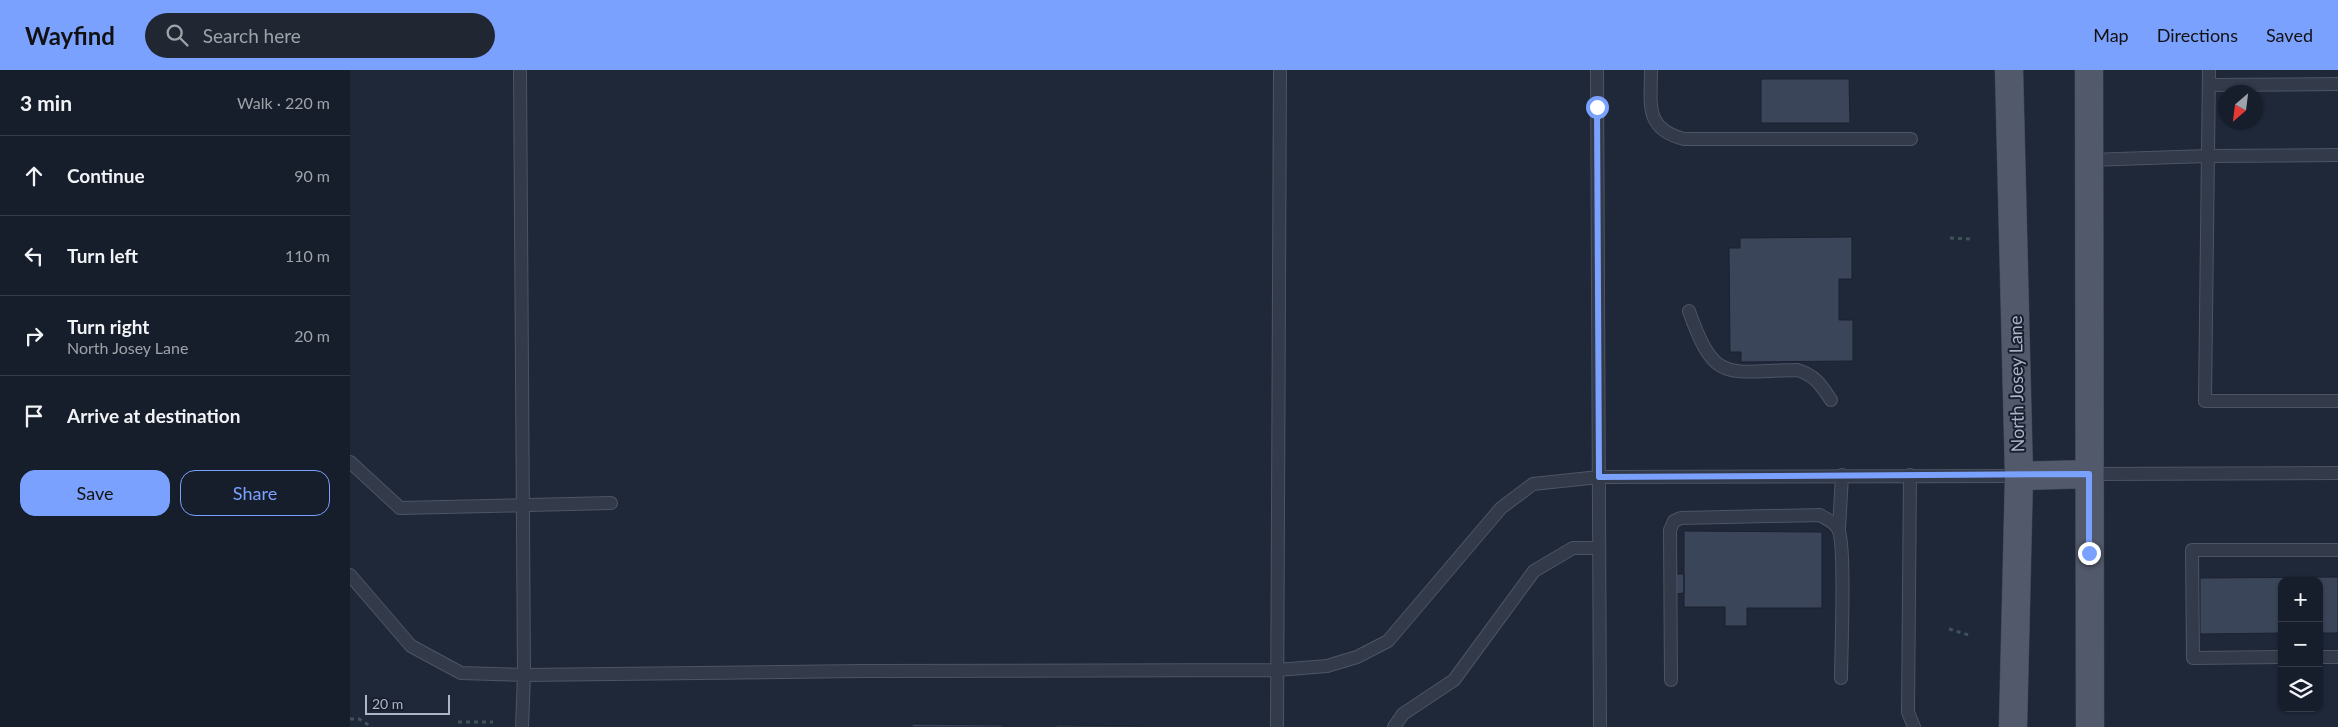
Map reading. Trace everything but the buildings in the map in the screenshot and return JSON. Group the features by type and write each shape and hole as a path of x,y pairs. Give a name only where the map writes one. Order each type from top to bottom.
{"main road":[{"name":"North Josey Lane","path":"2009,70 2019,476 2013,727"},
{"path":"2089,70 2090,727"},
{"path":"2019,476 2089,474"}],"lane":[{"path":"520,70 524,675 522,727"},
{"path":"1277,727 1280,70"},
{"path":"1596,70 1600,727"},
{"path":"1651,70 1651,106 1654,122 1671,136 1684,139 1911,140"},
{"path":"2209,70 2205,401 2338,401"},
{"path":"2209,85 2338,84"},
{"path":"2089,160 2207,156 2338,155"},
{"path":"1689,310 1698,338 1709,356 1718,366 1729,371 1797,370 1807,373 1816,378 1831,400"},
{"path":"350,462 400,508 611,503"},
{"path":"2089,474 2338,473"},
{"path":"1910,475 1908,712 1914,727"},
{"path":"1841,678 1842,553 1839,529 1842,476"},
{"path":"350,575 411,646 461,673 524,675 872,671 1277,670 1327,666 1357,657 1388,641 1502,508 1533,484 1599,477 2019,476"},
{"path":"1671,680 1670,530 1674,521 1681,518 1820,515 1839,529"},
{"path":"1394,727 1403,714 1454,680 1534,570 1573,548 1599,548"},
{"path":"2278,657 2193,658 2192,550 2338,550"},
{"path":"2323,657 2338,657"}],"path":[{"path":"1950,238 1971,239"},
{"path":"1950,629 1972,636"},
{"path":"350,719 360,719 372,727"},
{"path":"458,722 493,722"}],"route":[{"path":"1597,107 1599,477 2019,476 2089,474 2089,553"}]}
